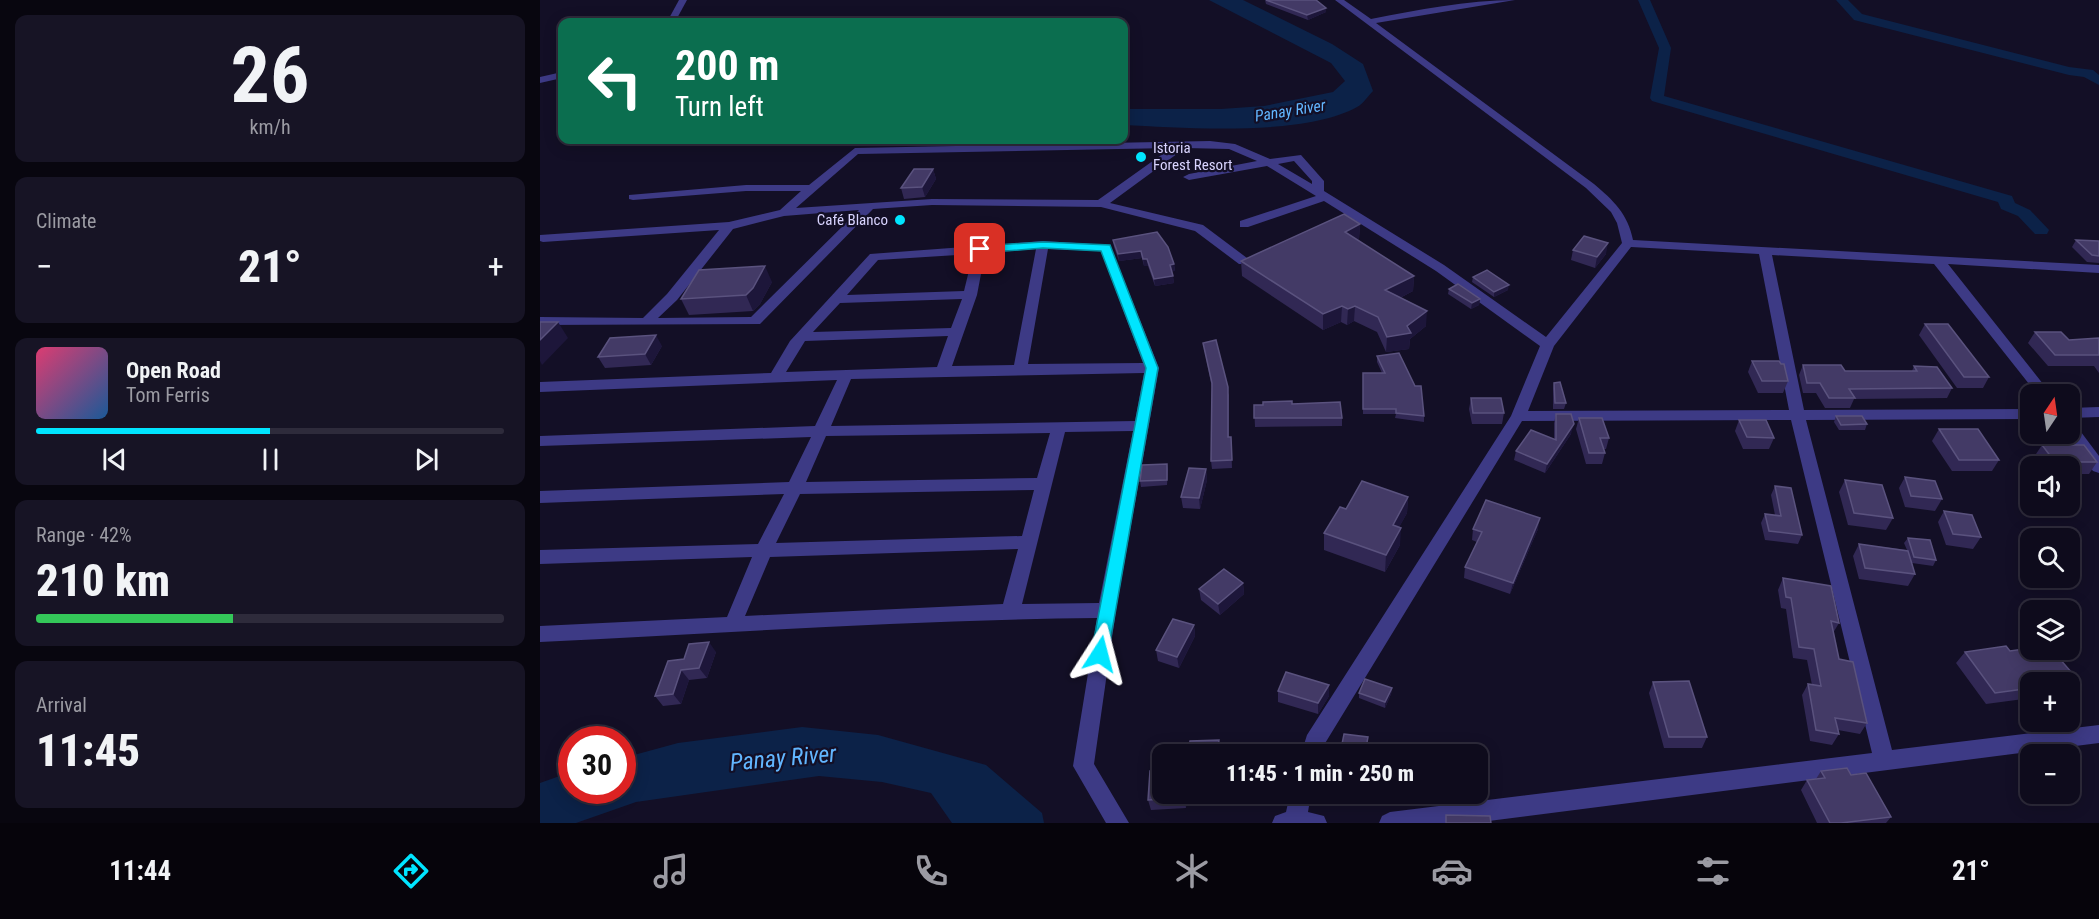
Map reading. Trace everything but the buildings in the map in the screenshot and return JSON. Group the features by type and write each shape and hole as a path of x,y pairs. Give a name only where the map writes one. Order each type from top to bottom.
{"street":[{"path":"672,18 683,0"},
{"path":"1314,744 1518,416 1547,345 1628,243 1625,228 1617,210 1590,186 1339,0"},
{"path":"1370,22 1432,10 1512,0"},
{"path":"540,80 558,76"},
{"path":"1101,204 1182,145"},
{"path":"784,212 855,151 1231,146 1268,162 1440,268 1547,345"},
{"path":"1189,177 1297,157 1318,181 1322,195"},
{"path":"633,196 746,188 813,188"},
{"path":"1244,224 1322,195"},
{"path":"543,238 729,226 784,212 932,202 1101,204 1199,228 1244,261"},
{"path":"540,321 755,321 870,206"},
{"path":"646,322 672,297 729,226"},
{"path":"1628,243 1939,262 2099,269"},
{"path":"1020,370 1043,245"},
{"path":"775,379 795,344 874,257 1043,245 1106,248 1152,368 1107,610 1083,766 1118,823"},
{"path":"942,373 970,295 980,249"},
{"path":"1765,251 1797,414 1884,761"},
{"path":"1939,262 2036,384"},
{"path":"836,299 970,295"},
{"path":"802,337 956,332"},
{"path":"540,387 846,375 1152,368"},
{"path":"732,626 764,549 795,488 846,375"},
{"path":"2080,413 2099,412"},
{"path":"1518,416 2020,414"},
{"path":"1011,610 1059,426"},
{"path":"540,441 820,431 1141,426"},
{"path":"2080,441 2099,467"},
{"path":"540,497 795,488 1044,484"},
{"path":"540,557 1028,542"},
{"path":"540,634 1011,610 1107,610"},
{"path":"1390,823 2099,734"},
{"path":"1298,823 1300,804"}],"water":[{"name":"Panay River","path":"1209,0 1243,0 1332,44 1363,64 1373,91 1357,107 1334,117 1306,123 1276,127 1210,129 1128,125 1128,109 1221,109 1264,106 1333,92 1345,81 1331,63"},
{"name":"Panay River","path":"802,727 878,735 986,765 1042,813 1044,823 952,823 931,793 882,782 819,776 636,802 636,754 678,743"},
{"path":"558,777 558,804 630,804 576,823 540,823 540,783"}],"waterway":[{"path":"1644,0 1665,48 1657,98 2006,199 2007,206 2024,213 2041,230"},
{"path":"1842,0 1858,17 2069,71 2088,73 2099,81"}],"place":[{"name":"Istoria Forest Resort","path":"1141,157"},
{"name":"Café Blanco","path":"900,220"}],"route":[{"path":"980,249 1043,245 1106,248 1152,368 1100,654"}]}
